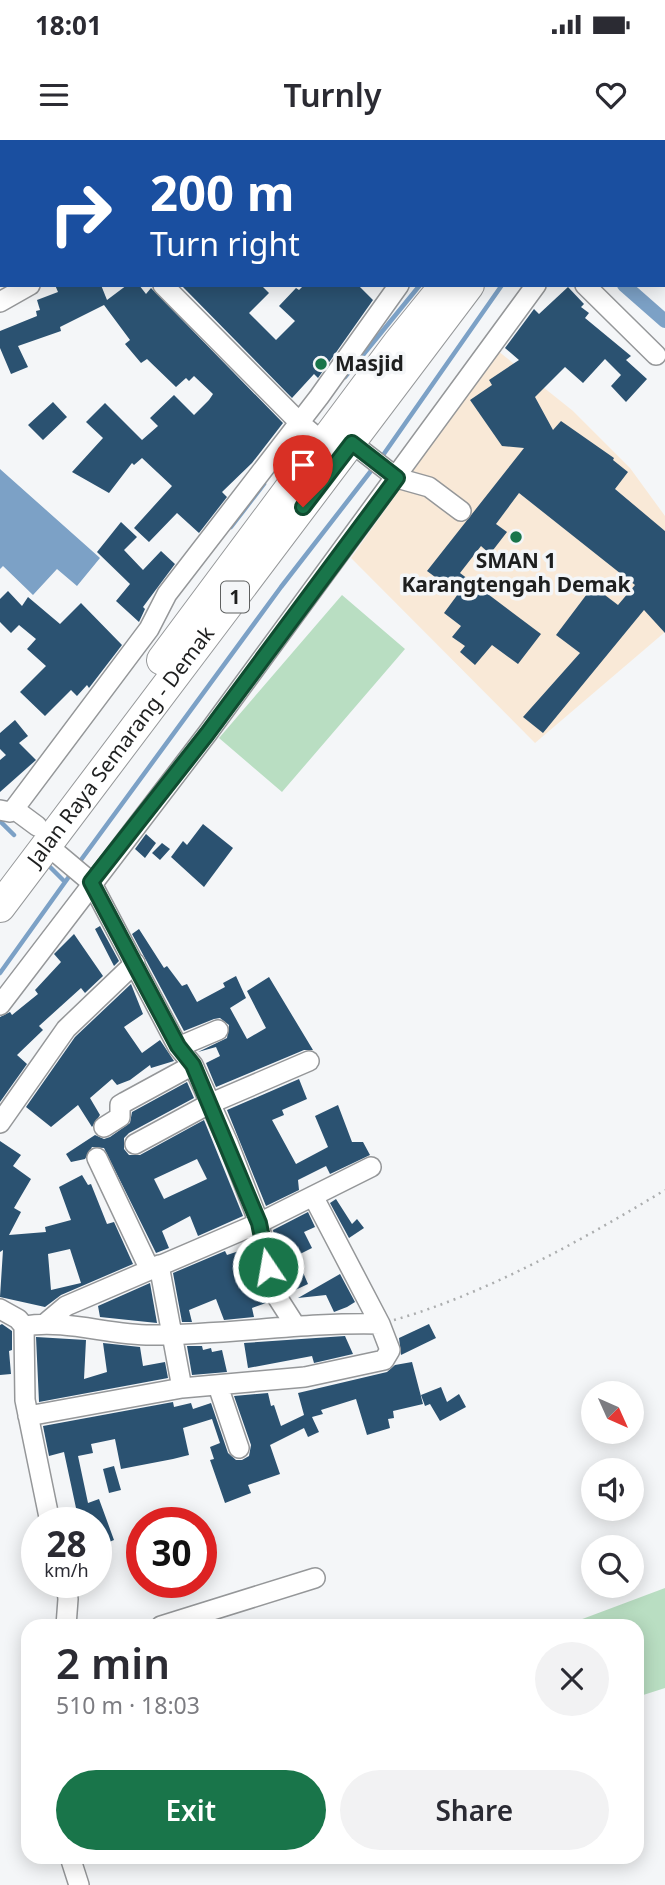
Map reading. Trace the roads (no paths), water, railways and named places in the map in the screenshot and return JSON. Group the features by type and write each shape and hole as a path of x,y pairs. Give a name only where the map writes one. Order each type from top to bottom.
{"highway":[{"name":"Jalan Raya Semarang - Demak","path":"0,876 29,825 143,657 287,460 324,435 362,362 409,294 437,287"},
{"name":"Jalan Raya Semarang - Demak","path":"0,907 29,825 324,435 467,287"}],"street":[{"path":"0,302 26,287"},
{"path":"165,287 324,435 394,476 429,487 461,511"},
{"path":"0,1005 88,880 207,734 535,287"},
{"path":"587,287 656,355"},
{"path":"29,825 88,880 178,1046 193,1065 228,1143 259,1223 272,1289 295,1325"},
{"path":"0,1123 66,1029 135,963"},
{"path":"178,1046 218,1030"},
{"path":"135,1144 209,1104 309,1061"},
{"path":"104,1127 120,1117 120,1105 193,1065"},
{"path":"97,1158 154,1267 174,1334 182,1388"},
{"path":"47,1322 66,1306 259,1223 371,1167"},
{"path":"28,1416 182,1388 305,1377 384,1360 390,1350 380,1324 313,1196"},
{"path":"0,1309 19,1319 24,1326 24,1400 47,1507"},
{"path":"24,1326 47,1322 111,1333 174,1334 236,1332 295,1325 380,1324"},
{"path":"218,1385 239,1448"},
{"path":"183,1619 315,1578"},
{"path":"67,1619 68,1598"},
{"path":"72,1864 79,1885"}],"water":[{"path":"0,469 100,558 77,586 57,569 33,595 3,566 0,569"}],"waterway":[{"path":"345,377 418,287"},
{"path":"381,458 501,287"},
{"path":"626,287 665,321"},
{"path":"78,864 281,587 374,467"},
{"path":"231,527 264,484"},
{"path":"0,821 14,835"},
{"path":"48,865 65,882"},
{"path":"0,973 73,871"}],"place":[{"name":"Masjid","path":"321,364"},
{"name":"SMAN 1 Karangtengah Demak","path":"516,537"}]}
